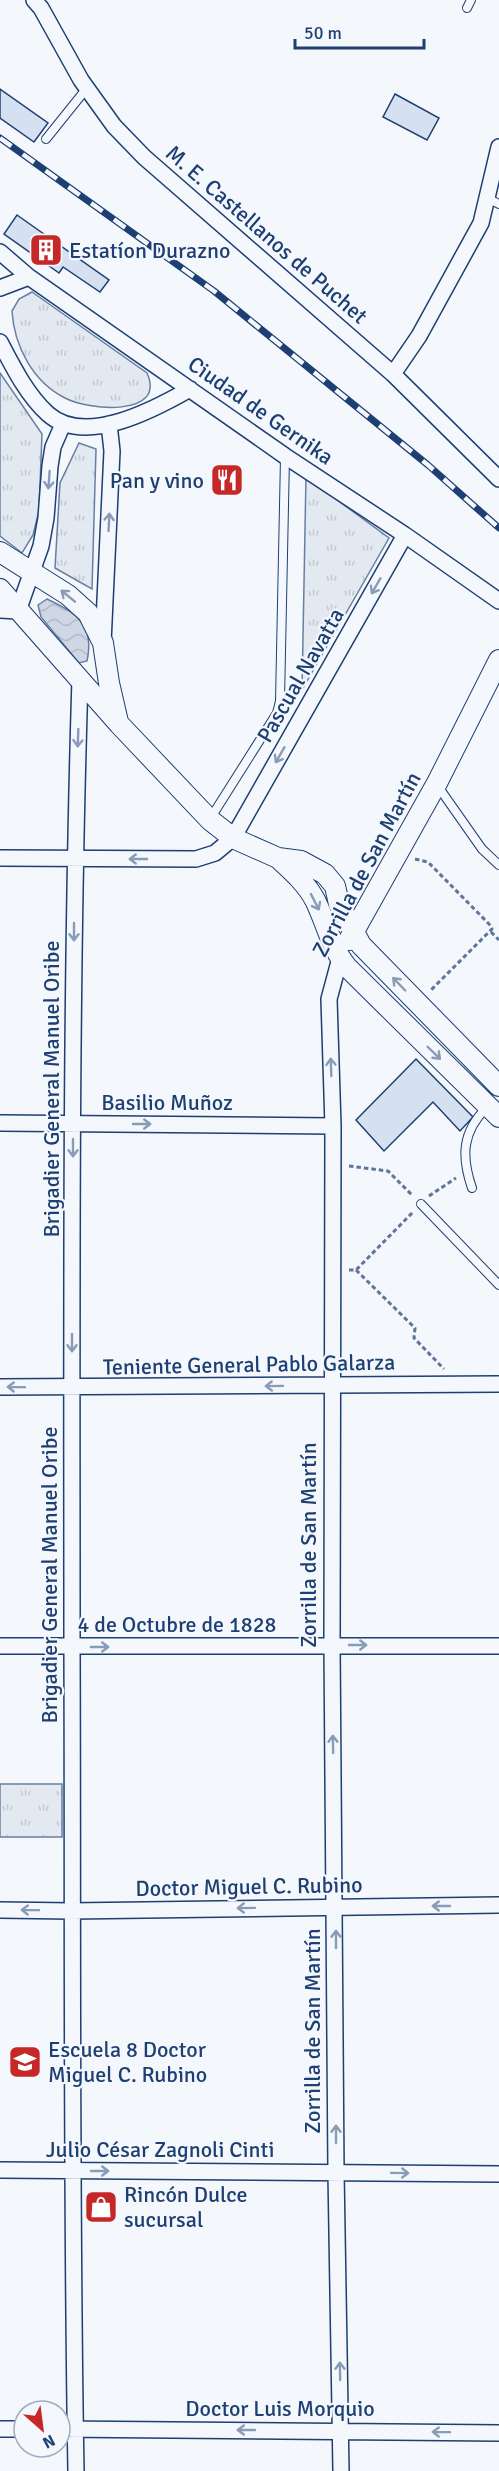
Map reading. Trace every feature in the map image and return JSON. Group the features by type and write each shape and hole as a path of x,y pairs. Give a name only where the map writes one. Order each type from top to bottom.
{"street":[{"name":"M. E. Castellanos de Puchet","path":"34,0 41,8 87,88 114,126 144,157 393,374 499,479"},
{"path":"393,374 419,336 493,201 499,147"},
{"name":"Ciudad de Gernika","path":"0,252 29,277 285,456 405,535 499,601"},
{"path":"0,288 29,277"},
{"path":"0,342 18,376 48,414 63,424 93,426 109,424 153,408 190,389"},
{"path":"9,610 32,574 43,537 53,447 63,424"},
{"path":"109,424 112,451 104,643 106,664 119,724"},
{"name":"Pascual Navatta","path":"233,838 405,535"},
{"path":"0,552 68,595 88,614 104,643"},
{"path":"0,589 9,610 80,679 119,724 210,820 233,838 278,858 301,861 325,874 336,891 339,904 352,933 361,945 499,1086"},
{"name":"Zorrilla de San Martín","path":"341,2471 332,1646 333,1126 329,999 340,958 352,933 400,850 499,660"},
{"path":"80,679 106,664"},
{"name":"Brigadier General Manuel Oribe","path":"69,2399 74,2171 71,1911 73,1124 75,858 80,679"},
{"path":"0,858 196,859 215,853 233,838"},
{"path":"278,858 302,881 314,899 340,958 495,1106"},
{"path":"336,891 348,896 362,895 382,881"},
{"name":"Basilio Muñoz","path":"0,1123 333,1126"},
{"name":"Teniente General Pablo Galarza","path":"0,1387 499,1384"},
{"name":"4 de Octubre de 1828","path":"0,1647 499,1646"},
{"name":"Doctor Miguel C. Rubino","path":"0,1910 499,1905"},
{"name":"Julio César Zagnoli Cinti","path":"0,2170 499,2174"},
{"name":"Doctor Luis Morquio","path":"72,2429 499,2433"},
{"name":"Brigadier General Manuel Oribe","path":"72,2450 76,2471"}],"lane":[{"path":"467,8 471,0"},
{"path":"46,139 87,88"},
{"path":"210,820 276,713 280,700 285,456"},
{"path":"436,783 482,849 499,865"},
{"path":"472,1188 466,1171 465,1145 473,1121 495,1106"},
{"path":"421,1204 499,1286"}],"path":[{"path":"400,850 408,857 428,862 491,926 491,932 499,940"},
{"path":"417,1003 491,932"},
{"path":"333,1164 388,1171 421,1204"},
{"path":"461,1384 414,1338 415,1328 356,1270 421,1204 466,1171"}],"green space":[{"path":"32,292 147,373 150,387 146,398 136,404 122,407 90,405 65,398 44,383 27,362 21,350 12,311 19,299"},
{"path":"0,373 42,434 39,511 33,535 22,553 0,536"},
{"path":"79,443 96,449 92,589 55,568 60,483"},
{"path":"306,477 389,538 302,690"},
{"path":"0,1784 62,1784 62,1837 0,1837"}],"water":[{"path":"47,599 67,609 81,621 88,638 87,661 79,663 41,617 38,605"}],"building":[{"path":"0,89 48,123 34,142 0,118"},
{"path":"395,94 439,118 427,140 383,117"},
{"name":"Estatíon Durazno","path":"17,215 109,280 100,292 63,267 59,273 4,234"},
{"path":"416,1059 473,1117 460,1131 433,1102 384,1151 356,1120"}],"railway":[{"path":"0,138 214,291 428,465 499,528"}],"place":[{"name":"Estatíon Durazno","path":"46,250"},
{"name":"Pan y vino","path":"227,480"},
{"name":"Escuela 8 Doctor Miguel C. Rubino","path":"25,2062"},
{"name":"Rincón Dulce sucursal","path":"101,2207"}]}
